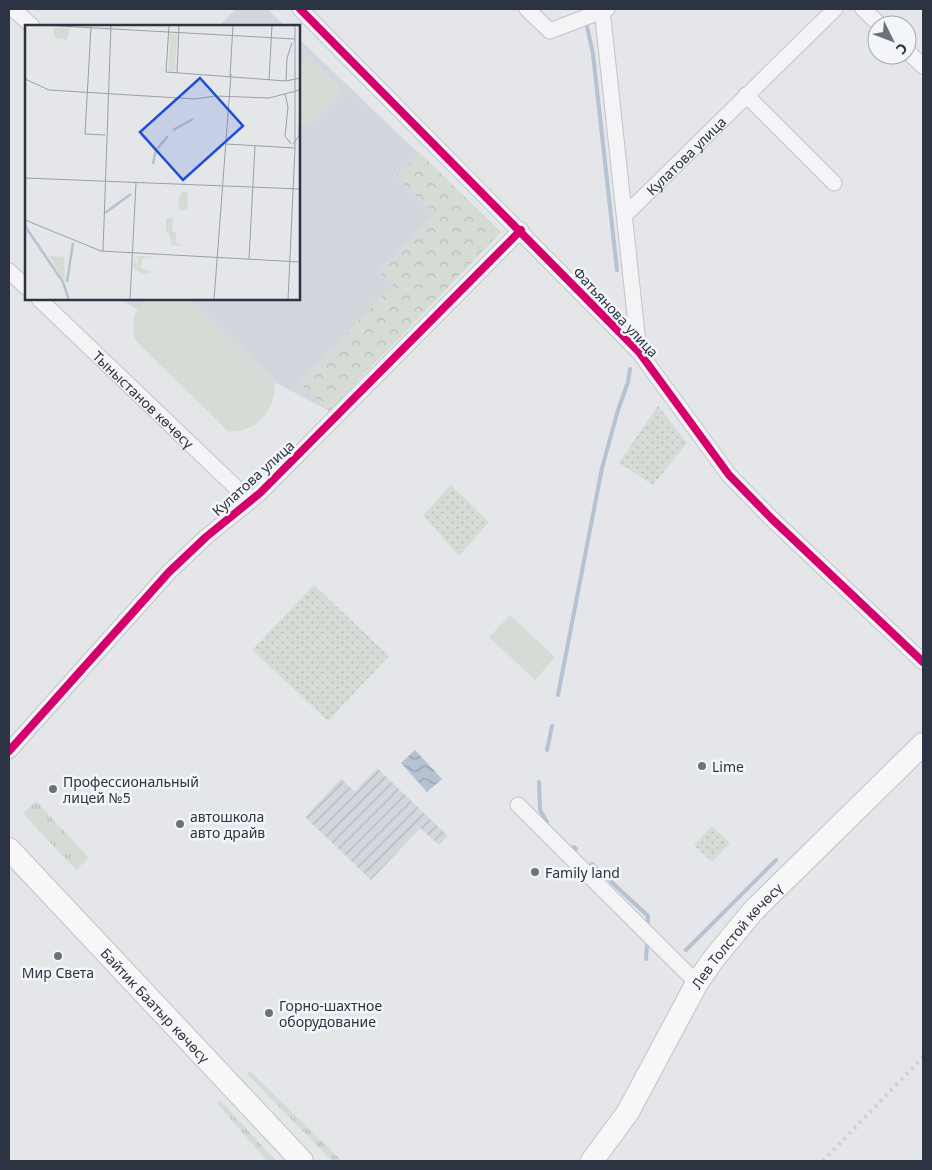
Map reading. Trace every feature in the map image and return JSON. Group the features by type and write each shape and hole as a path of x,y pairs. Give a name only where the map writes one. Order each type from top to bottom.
{"main road":[{"name":"Лев Толстой көчөсү","path":"592,1161 628,1112 697,983 712,961 754,911 923,744"},
{"name":"Байтик Баатыр көчөсү","path":"9,849 302,1161"}],"street":[{"path":"13,9 31,25"},
{"name":"Фатьянова улица","path":"300,9 521,230 639,352 729,475 772,519 923,662"},
{"path":"527,9 550,31 604,10 639,352"},
{"name":"Кулатова улица","path":"625,215 836,9"},
{"path":"746,95 834,183"},
{"name":"Кулатова улица","path":"9,751 169,572 267,486 521,230"},
{"path":"9,271 25,286"},
{"name":"Тыныстанов көчөсү","path":"39,300 250,500"},
{"path":"518,805 697,983"}],"shaded area":[{"path":"236,9 267,9 284,25 220,25"},
{"path":"300,40 501,232 329,411 121,300 300,300"},
{"path":"377,768 448,836 439,845 420,828 371,880 305,817 341,779 355,792"}],"green space":[{"path":"307,55 343,91 306,128 300,122 300,62"},
{"path":"419,152 501,232 329,411 299,382 393,285 379,271 434,214 396,176"},
{"path":"145,300 193,300 275,380 273,400 264,417 257,424 248,428 239,431 228,431 136,341 133,324 138,308"},
{"path":"658,406 687,443 653,485 619,463"},
{"path":"451,485 489,522 459,556 423,515"},
{"path":"314,585 389,656 328,721 252,650"},
{"path":"510,615 555,657 535,680 489,637"},
{"path":"36,801 89,858 76,870 23,813"},
{"path":"712,826 730,843 712,862 694,845"},
{"path":"250,1071 342,1161 332,1161 247,1074"},
{"path":"220,1100 276,1161 267,1161 217,1103"}],"water":[{"path":"415,750 442,779 427,792 401,763"}],"waterway":[{"path":"586,22 593,54 617,270"},
{"path":"558,695 602,468 628,382 630,369"},
{"path":"547,750 552,726"},
{"path":"539,782 540,810 547,822"},
{"path":"686,950 776,860"},
{"path":"592,864 648,916 648,922"},
{"path":"646,959 647,945"}],"railway":[{"path":"823,1161 923,1057"}],"cycle path":[{"path":"300,9 639,352 729,475 772,519 923,662"},
{"path":"9,751 169,572 206,537 260,493 521,230"}],"place":[{"name":"Lime","path":"702,766"},
{"name":"Профессиональный лицей №5","path":"53,789"},
{"name":"автошкола авто драйв","path":"180,824"},
{"name":"Family land","path":"535,872"},
{"name":"Мир Света","path":"58,956"},
{"name":"Горно-шахтное оборудование","path":"269,1013"}]}
